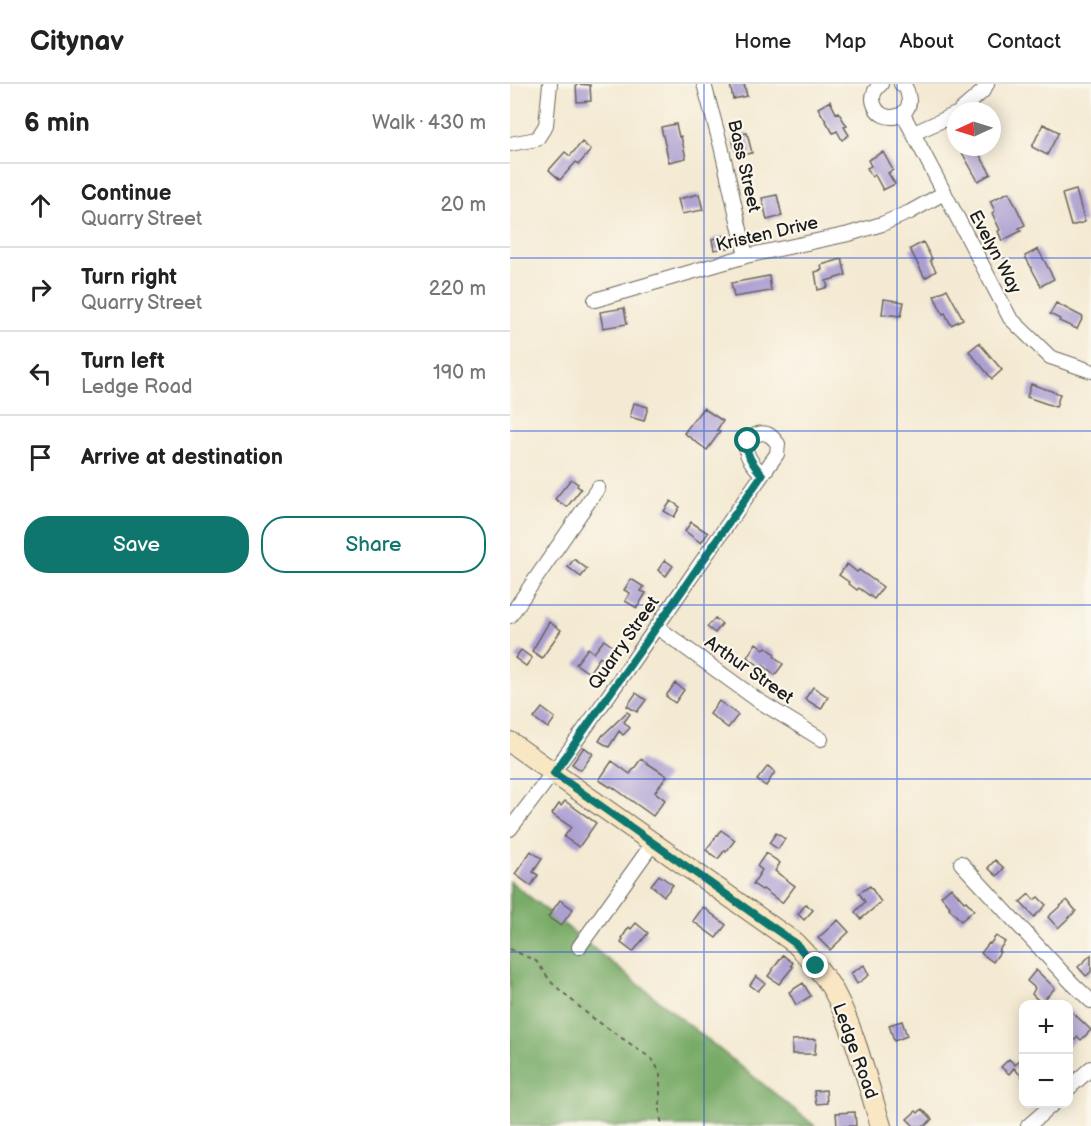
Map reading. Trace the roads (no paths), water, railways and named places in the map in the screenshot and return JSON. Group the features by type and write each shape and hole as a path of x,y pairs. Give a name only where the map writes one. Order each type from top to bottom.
{"street":[{"path":"510,144 537,139 546,125 550,84"},
{"name":"Bass Street","path":"704,84 721,146 746,256"},
{"path":"881,84 876,88 872,99 876,110 883,116 892,118 903,114 910,101 906,88 901,84"},
{"path":"970,102 987,84"},
{"name":"Evelyn Way","path":"903,114 1010,318 1050,357 1091,371"},
{"path":"914,133 947,118"},
{"name":"Kristen Drive","path":"595,300 746,256 849,234 882,224 944,194"},
{"name":"Quarry Street","path":"510,829 554,773 762,475"},
{"path":"510,616 598,488"},
{"name":"Arthur Street","path":"657,627 759,701 821,740"},
{"name":"Ledge Road","path":"510,742 795,943 816,966 833,990 846,1018 881,1126"},
{"path":"579,947 653,843"},
{"path":"961,863 1091,1001"},
{"path":"1073,1084 1091,1068"},
{"path":"1028,1126 1048,1108"}]}
